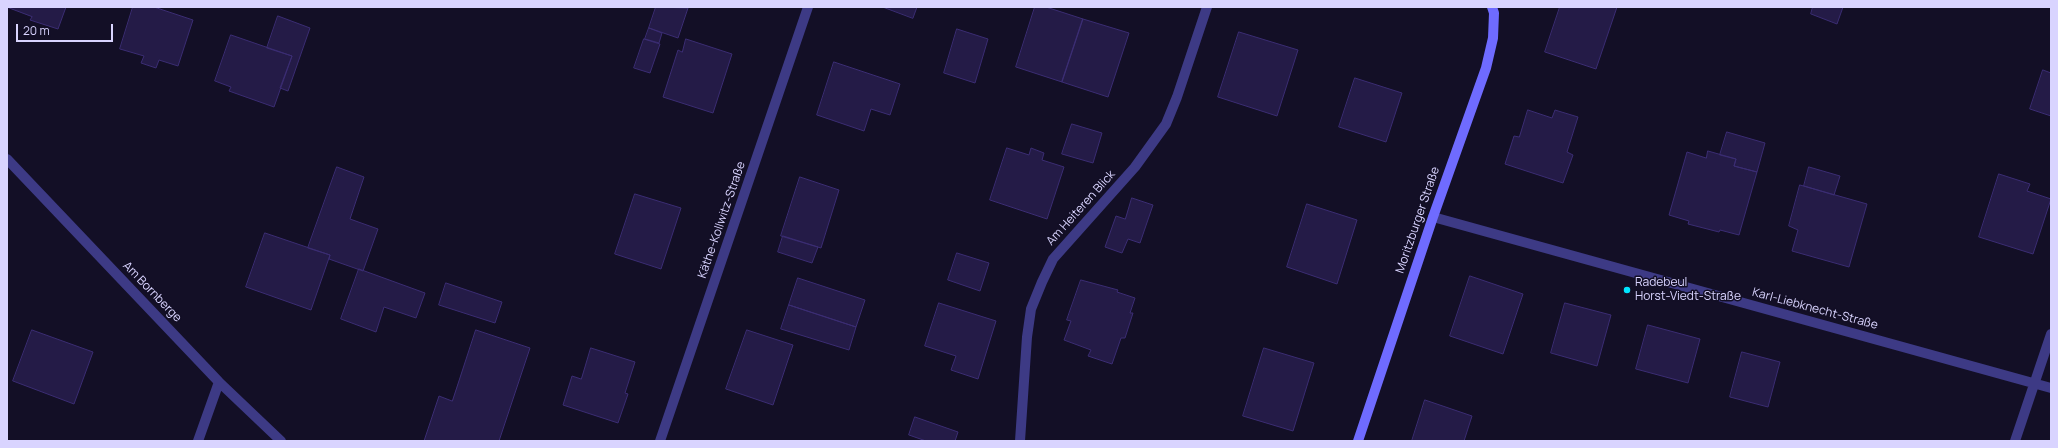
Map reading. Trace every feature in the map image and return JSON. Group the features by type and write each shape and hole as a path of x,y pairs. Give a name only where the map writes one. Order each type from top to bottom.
{"street":[{"name":"Käthe-Kollwitz-Straße","path":"660,441 808,7"},
{"name":"Am Heiteren Blick","path":"1020,441 1027,337 1031,309 1042,282 1053,259 1135,167 1166,124 1177,97 1207,7"},
{"name":"Moritzburger Straße","path":"1358,441 1433,217 1486,68 1493,38 1494,13 1492,7"},
{"name":"Am Bornberge","path":"7,159 219,382 281,441"},
{"name":"Karl-Liebknecht-Straße","path":"1433,217 2051,388"},
{"path":"2015,441 2051,334"},
{"path":"198,441 219,382"}],"building":[{"path":"7,7 66,7 58,29 30,20 32,17"},
{"path":"133,7 154,7 193,20 178,66 159,60 156,68 141,63 144,56 120,49"},
{"path":"656,7 688,8 678,38 649,28"},
{"path":"883,7 917,7 913,18"},
{"path":"1035,7 1046,7 1083,19 1062,82 1016,67"},
{"path":"1560,7 1617,7 1596,69 1545,52"},
{"path":"1813,7 1843,7 1837,24 1811,14"},
{"path":"278,16 310,28 288,91 280,88 292,56 267,48"},
{"path":"1083,19 1129,33 1108,97 1062,82"},
{"path":"649,28 662,33 659,43 645,39"},
{"path":"957,29 988,39 975,83 944,73"},
{"path":"1239,32 1298,50 1277,116 1218,97"},
{"path":"231,35 292,56 274,107 229,91 231,87 215,81"},
{"path":"644,39 660,44 650,73 634,68"},
{"path":"686,39 732,54 713,113 663,97 678,50 682,52"},
{"path":"834,62 900,84 890,115 871,109 864,131 817,115"},
{"path":"2043,70 2051,73 2051,116 2030,109"},
{"path":"1355,78 1402,93 1386,142 1339,127"},
{"path":"1528,110 1552,118 1555,110 1578,117 1567,152 1573,155 1563,183 1505,164 1514,136 1519,137"},
{"path":"1072,124 1102,133 1093,163 1062,154"},
{"path":"1727,132 1765,143 1757,172 1734,166 1736,159 1720,155"},
{"path":"1007,148 1029,155 1031,148 1044,153 1042,160 1064,167 1047,219 990,200"},
{"path":"1708,151 1736,159 1734,166 1757,172 1739,235 1720,230 1719,232 1688,224 1689,221 1669,215 1687,152 1706,158"},
{"path":"337,167 364,177 350,219 378,229 363,271 329,259 330,255 308,248"},
{"path":"1809,167 1840,176 1834,195 1804,186"},
{"path":"1999,174 2030,184 2027,191 2051,199 2033,254 1979,237"},
{"path":"800,177 839,190 821,248 781,236"},
{"path":"1800,185 1867,204 1849,267 1792,251 1798,230 1789,226"},
{"path":"635,194 681,208 661,269 615,254"},
{"path":"1132,198 1153,205 1140,243 1128,239 1122,253 1105,247 1116,216 1125,219"},
{"path":"1307,204 1357,220 1337,284 1287,267"},
{"path":"265,233 330,255 311,310 246,287"},
{"path":"783,236 818,247 812,263 778,252"},
{"path":"957,253 989,263 980,291 948,280"},
{"path":"359,269 425,293 416,318 384,307 376,332 341,319"},
{"path":"1470,276 1523,294 1503,354 1450,336"},
{"path":"798,278 865,300 856,327 789,305"},
{"path":"1081,280 1118,290 1117,292 1135,298 1130,313 1133,313 1125,338 1121,338 1112,364 1088,356 1091,350 1064,340 1071,321 1067,320"},
{"path":"446,283 502,302 495,323 439,305"},
{"path":"939,303 996,321 978,379 951,370 956,356 925,346"},
{"path":"1565,303 1611,315 1597,366 1551,353"},
{"path":"789,305 856,327 849,350 781,329"},
{"path":"1648,325 1700,339 1688,383 1636,369"},
{"path":"32,330 93,352 74,404 13,381"},
{"path":"476,330 530,348 499,441 424,441 439,396 452,401"},
{"path":"747,330 793,345 773,405 726,389"},
{"path":"591,348 635,362 625,393 628,394 618,423 563,405 572,376 581,379"},
{"path":"1264,348 1314,363 1293,431 1243,416"},
{"path":"1742,352 1780,362 1768,407 1730,397"},
{"path":"1425,400 1472,416 1464,441 1412,441"},
{"path":"915,417 958,432 955,441 926,441 909,435"}],"place":[{"name":"Radebeul Horst-Viedt-Straße","path":"1627,290"}]}
